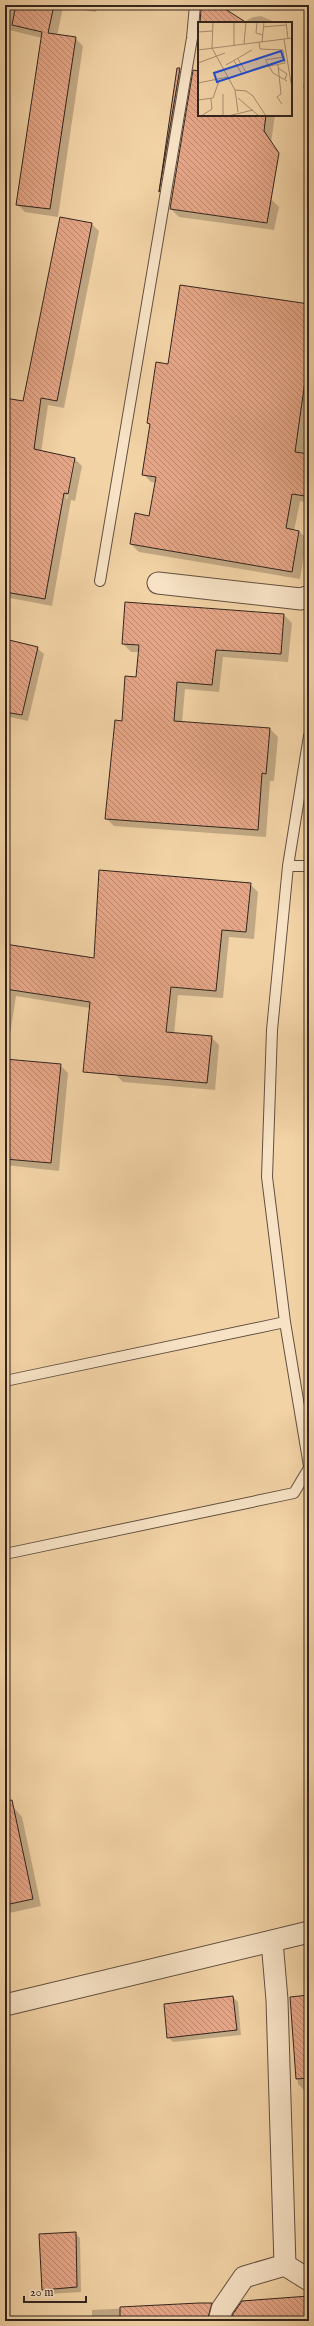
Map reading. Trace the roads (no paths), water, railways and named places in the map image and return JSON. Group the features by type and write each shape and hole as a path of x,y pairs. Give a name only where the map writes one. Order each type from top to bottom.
{"street":[{"path":"158,583 301,599 309,596"},
{"path":"5,2005 309,1932"},
{"path":"272,1941 277,2000 285,2265"},
{"path":"219,2321 222,2309 244,2277 285,2265 309,2280"}],"lane":[{"path":"100,581 190,46 195,5"},
{"path":"5,1554 294,1493 309,1467 285,1322 267,1177 272,1030 288,866 309,736"},
{"path":"288,866 309,866"},
{"path":"5,1381 285,1322"}]}
